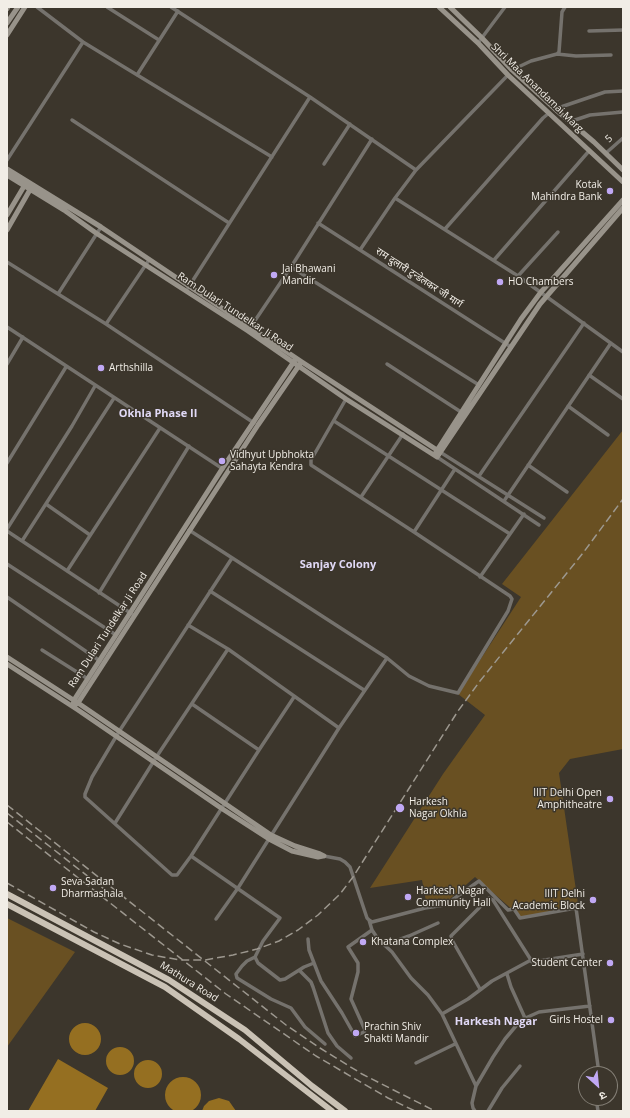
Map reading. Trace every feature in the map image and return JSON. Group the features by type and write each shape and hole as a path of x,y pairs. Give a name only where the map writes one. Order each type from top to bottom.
{"highway":[{"name":"Mathura Road","path":"7,894 169,980 245,1030 312,1086 345,1111"},
{"name":"Mathura Road","path":"7,904 165,987 239,1039 332,1111"}],"street":[{"path":"7,23 18,7"},
{"path":"7,35 25,7"},
{"path":"37,7 83,42 272,157"},
{"path":"107,7 159,40"},
{"path":"171,7 310,97 416,170"},
{"name":"Shri Maa Anandamai Marg","path":"439,7 623,182"},
{"name":"Shri Maa Anandamai Marg","path":"450,7 482,38 510,73 622,166"},
{"path":"478,43 505,7"},
{"path":"558,54 562,12 566,7"},
{"path":"137,75 178,11"},
{"path":"589,30 623,30"},
{"path":"7,160 83,42"},
{"path":"360,250 416,170 510,73 531,61 558,54 576,56 611,55"},
{"path":"555,109 605,92 623,91"},
{"path":"188,288 310,97"},
{"path":"569,122 590,115 623,112"},
{"path":"445,229 549,113"},
{"path":"72,120 229,223"},
{"path":"324,164 350,124"},
{"name":"5","path":"606,153 623,138"},
{"path":"249,329 372,139"},
{"path":"494,260 589,151"},
{"name":"Ram Dulari Tundelkar Ji Road","path":"7,169 96,233 148,262"},
{"name":"Ram Dulari Tundelkar Ji Road","path":"7,175 26,184"},
{"path":"7,215 26,184"},
{"path":"7,230 32,188"},
{"name":"Ram Dulari Tundelkar Ji Road","path":"32,188 101,227 148,262 295,360 256,424"},
{"path":"395,198 518,276 623,352"},
{"path":"437,453 461,412 521,319 541,292 623,200"},
{"path":"437,453 546,296 623,208"},
{"name":"राम दुलारी टुन्डेलकर जी मार्ग","path":"318,223 511,347"},
{"path":"58,294 101,227"},
{"path":"518,276 558,232"},
{"path":"7,262 106,324 256,424"},
{"path":"106,324 148,262"},
{"path":"291,266 478,386"},
{"path":"479,476 584,323"},
{"path":"7,327 225,470"},
{"path":"7,364 23,337"},
{"path":"504,501 611,343"},
{"path":"295,360 346,399 402,434 479,476 544,518"},
{"path":"300,364 437,453 455,469 539,525"},
{"name":"Ram Dulari Tundelkar Ji Road","path":"73,706 225,470 256,424 300,364"},
{"path":"387,364 461,412"},
{"path":"7,462 66,367"},
{"path":"589,375 623,399"},
{"path":"95,386 70,430 7,530 132,614"},
{"path":"22,541 114,398"},
{"path":"187,529 387,658 409,676 428,686 458,693 508,611 512,601 510,596 313,467 310,460 346,399"},
{"path":"568,406 608,435"},
{"path":"334,421 510,534"},
{"path":"67,571 160,428"},
{"path":"361,498 402,434"},
{"path":"99,593 188,446"},
{"path":"528,465 567,492"},
{"path":"414,532 455,469"},
{"path":"46,504 90,536"},
{"path":"480,576 524,514"},
{"path":"232,558 118,733 92,777 85,794 86,799 172,875 179,874 294,697"},
{"path":"7,564 116,635"},
{"path":"210,591 364,690"},
{"path":"7,597 101,662"},
{"name":"Ram Dulari Tundelkar Ji Road","path":"101,662 116,635 132,614"},
{"path":"188,625 228,649 339,728"},
{"path":"115,824 157,756 228,649"},
{"path":"42,650 90,680"},
{"path":"7,657 76,701 154,761 221,808 270,837 324,856 340,859 345,862 350,867 372,930 378,939 392,952 411,978 433,1001 442,1014 476,1086"},
{"path":"216,919 238,888 339,728 387,658"},
{"path":"7,664 73,706 157,756 225,802 270,837"},
{"path":"192,704 259,750"},
{"path":"192,856 280,918 255,957 247,961 236,974 237,978 271,999 291,1008 305,1027 325,1044"},
{"path":"369,920 376,922 405,913 444,905 479,881 506,908 509,910 514,909 521,918 576,908 598,1066"},
{"path":"480,989 451,936 489,898 493,900 532,962 583,954"},
{"path":"500,912 506,908"},
{"path":"385,944 409,936 438,923"},
{"path":"308,939 308,945 321,981 346,1019 353,1035 355,1036 364,1032 365,1029 351,999 358,972 358,963 348,947 372,930"},
{"path":"255,957 258,963 280,980 314,963"},
{"path":"442,1014 468,999 480,989 531,960"},
{"path":"299,970 314,987 328,1033 337,1046 351,1058"},
{"path":"507,974 511,987 525,1018"},
{"path":"470,1111 476,1086 493,1057 516,1025 535,1013 590,1006"},
{"path":"416,1063 455,1044"},
{"path":"488,1111 502,1088 520,1066"},
{"path":"472,1106 475,1111"}],"shaded area":[{"path":"623,430 623,749 570,759 559,773 578,904 522,918 475,877 444,904 427,907 422,880 370,888 443,774 485,715 458,694 521,597 502,584"},
{"path":"7,918 75,952 7,1047"},
{"path":"82,1023 88,1023 98,1030 101,1039 100,1045 94,1052 88,1055 82,1055 72,1048 69,1042 69,1036 76,1026"},
{"path":"120,1047 130,1051 134,1061 130,1071 120,1075 110,1071 106,1061 110,1051"},
{"path":"58,1059 108,1088 95,1111 28,1111"},
{"path":"148,1060 158,1064 162,1074 158,1084 148,1088 138,1084 134,1074 138,1064"},
{"path":"183,1077 196,1082 201,1095 196,1108 183,1113 170,1108 165,1095 170,1082"},
{"path":"219,1098 229,1101 236,1111 202,1111 204,1106 209,1101"}],"railway":[{"path":"7,883 94,932 120,944 152,955 180,960 205,960 257,949 279,941 298,930 318,915 340,894 353,877 458,711 480,681 583,553 623,499"},
{"path":"7,805 286,1025 362,1074 435,1111"},
{"path":"7,813 113,896"},
{"path":"7,822 226,994 316,1056 388,1098 415,1111"}],"place":[{"name":"Kotak Mahindra Bank","path":"610,191"},
{"name":"Jai Bhawani Mandir","path":"274,275"},
{"name":"HO Chambers","path":"500,282"},
{"name":"Arthshilla","path":"101,368"},
{"name":"Vidhyut Upbhokta Sahayta Kendra","path":"222,461"},
{"name":"IIIT Delhi Open Amphitheatre","path":"610,799"},
{"name":"Harkesh Nagar Okhla","path":"400,808"},
{"name":"Seva Sadan Dharmashala","path":"53,888"},
{"name":"Harkesh Nagar Community Hall","path":"408,897"},
{"name":"IIIT Delhi Academic Block","path":"593,900"},
{"name":"Khatana Complex","path":"363,942"},
{"name":"Student Center","path":"610,963"},
{"name":"Girls Hostel","path":"611,1020"},
{"name":"Prachin Shiv Shakti Mandir","path":"356,1033"}],"district":[{"name":"Okhla Phase II","path":"158,414"},
{"name":"Sanjay Colony","path":"338,565"},
{"name":"Harkesh Nagar","path":"496,1022"}]}
